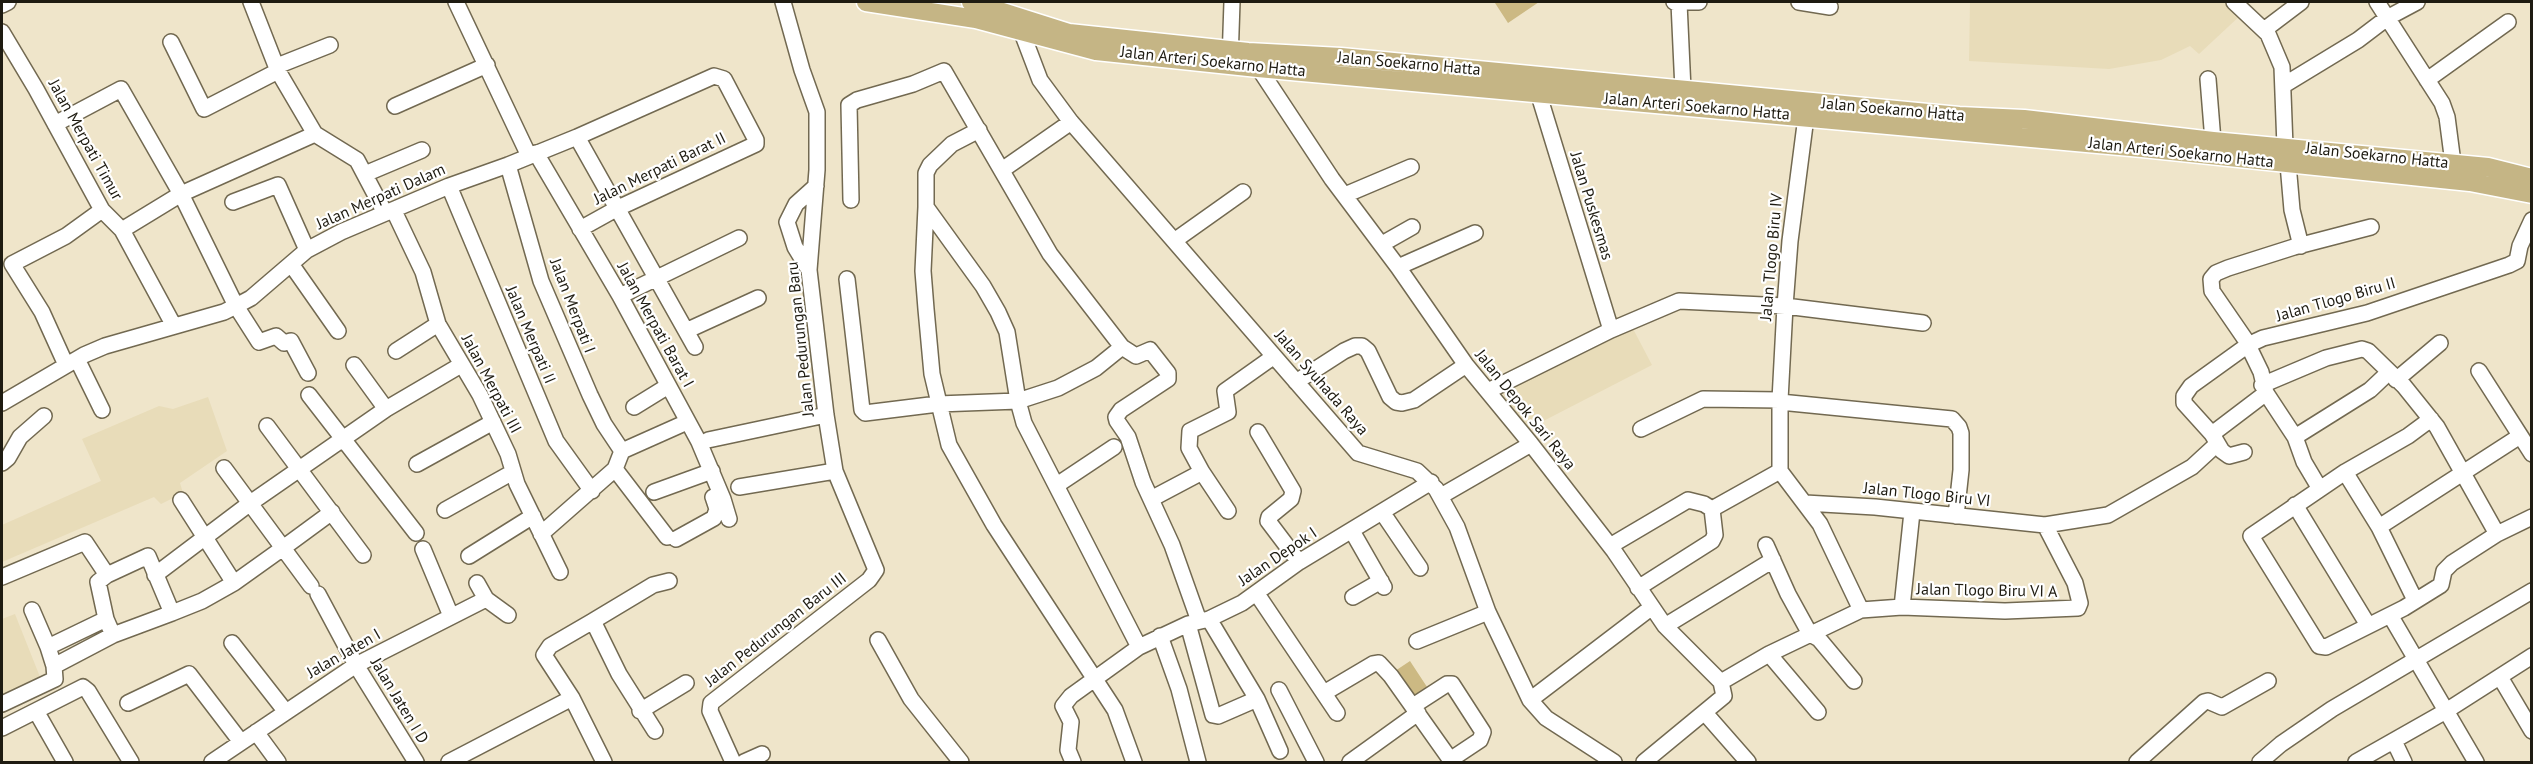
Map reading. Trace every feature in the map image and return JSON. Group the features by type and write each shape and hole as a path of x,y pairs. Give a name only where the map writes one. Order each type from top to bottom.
{"main road":[{"name":"Jalan Arteri Soekarno Hatta","path":"866,2 976,19 1021,30 1070,46 1096,51 1236,55 1258,68 1538,92 1683,98 1806,117 2107,137 2287,156 2470,182 2532,194"},
{"name":"Jalan Soekarno Hatta","path":"971,2 1069,33 1236,55 1341,57 1683,98 2024,119 2107,137 2213,141 2287,156 2453,163 2488,167 2532,178"}],"street":[{"path":"2,5 8,2"},
{"path":"122,230 181,194 315,134 278,69 251,2"},
{"name":"Jalan Merpati Barat I","path":"456,2 533,155 620,296 668,386 687,422 729,519"},
{"name":"Jalan Pedurungan Baru","path":"783,2 817,112 816,186 809,270 826,415 835,471 873,562"},
{"path":"1232,2 1236,55"},
{"path":"1683,98 1676,2 1699,2"},
{"path":"1799,2 1830,7"},
{"path":"2234,2 2264,30 2282,67 2292,210 2301,246"},
{"path":"2264,30 2301,2"},
{"path":"2377,2 2427,80 2447,117 2453,163"},
{"path":"2284,85 2358,40 2387,18 2416,2"},
{"path":"2427,80 2508,22"},
{"name":"Jalan Syuhada Raya","path":"1021,30 1040,80 1071,122 1358,453 1417,471 1431,482 1457,527 1488,612 1530,700 1546,718 1614,762"},
{"name":"Jalan Merpati Timur","path":"3,38 55,124 102,210 122,230 174,326"},
{"path":"171,42 204,109 278,69 330,45"},
{"path":"395,106 487,65"},
{"name":"Jalan Depok Sari Raya","path":"1258,68 1332,179 1382,244 1466,365 1610,546 1665,626 1721,682"},
{"path":"851,200 849,105 857,100 913,84 944,71 1050,254 1122,347 1136,356 1152,351 1169,376 1121,410 1116,417 1128,437 1151,499 1172,544 1199,622 1213,715 1218,716 1257,699"},
{"name":"Jalan Merpati Dalam","path":"2,403 72,362 105,346 224,312 236,306 251,298 307,250 340,232 449,186 576,137 714,75 724,79 756,142"},
{"path":"2208,80 2213,141"},
{"path":"55,124 121,89 181,194 236,306 260,343 276,336 284,343 292,341 308,374"},
{"name":"Jalan Puskesmas","path":"1538,92 1611,330"},
{"name":"Jalan Tlogo Biru IV","path":"1780,471 1780,401 1785,306 1790,241 1806,117"},
{"path":"1002,170 1071,122"},
{"path":"980,130 952,144 930,165 926,173 923,271 932,374 938,404 949,445 959,465 994,525 1115,710 1134,762"},
{"name":"Jalan Merpati III","path":"315,134 357,160 390,212 423,272 438,324 493,422 508,454 513,472 560,572"},
{"path":"576,137 696,347"},
{"name":"Jalan Merpati Barat II","path":"580,229 616,209 756,142"},
{"path":"365,174 422,150"},
{"name":"Jalan Merpati I","path":"508,165 541,281 585,385 604,423 622,451"},
{"path":"1345,195 1411,166"},
{"path":"233,202 278,185 307,250"},
{"name":"Jalan Merpati II","path":"449,186 556,441 592,491"},
{"path":"809,270 792,241 787,222 796,204 816,186"},
{"path":"1174,241 1243,192"},
{"path":"926,207 983,286 998,312 1007,332 1017,401 1024,423 1139,646"},
{"path":"102,210 66,236 12,264 102,410"},
{"name":"Jalan Tlogo Biru II","path":"2214,439 2184,403 2184,396 2191,386 2248,345 2263,338 2367,313 2509,265 2517,261 2520,246 2532,220"},
{"path":"2320,489 2304,462 2295,436 2264,389 2261,372 2248,345 2212,291 2211,279 2216,273 2228,268 2371,227"},
{"path":"1382,244 1412,228"},
{"path":"1398,267 1475,233"},
{"path":"620,296 739,238"},
{"path":"291,264 338,332"},
{"path":"847,279 863,411 938,404 1017,401 1058,388 1096,368 1122,347"},
{"path":"688,330 758,298"},
{"path":"1488,391 1611,330 1679,301 1785,306 1923,323"},
{"path":"396,351 438,324"},
{"path":"2295,436 2392,376 2440,343"},
{"path":"1296,382 1344,351 1355,346 1362,346 1368,351 1390,397 1402,403 1414,400 1466,365"},
{"name":"Jalan Tlogo Biru VI","path":"1805,503 1875,507 2045,525 2108,515 2192,467 2214,439 2264,389 2326,358 2362,349 2368,351 2392,376"},
{"path":"1228,511 1189,448 1190,431 1228,412 1225,391 1273,357"},
{"path":"354,365 386,409"},
{"path":"155,575 249,504 386,409 461,365"},
{"path":"2479,371 2532,454"},
{"path":"2392,376 2404,386 2431,419 2463,471 2497,534"},
{"path":"634,407 668,386"},
{"path":"309,395 416,534"},
{"path":"1641,429 1703,399 1780,401 1952,419 1959,428 1960,470 1956,516"},
{"path":"708,440 826,415"},
{"path":"2,463 8,458 20,437 44,416"},
{"path":"2431,419 2408,436 2345,472 2251,536 2251,540 2321,648 2390,615 2441,585 2444,572 2451,562 2497,534 2532,517"},
{"path":"417,464 493,422"},
{"path":"542,534 615,469 622,451 687,422"},
{"path":"267,426 363,555"},
{"path":"1258,432 1293,491 1291,499 1269,517 1268,521 1299,562"},
{"path":"2379,527 2520,436"},
{"path":"2214,439 2222,451 2229,456 2244,452"},
{"path":"1441,496 1531,444"},
{"path":"1057,485 1114,447"},
{"name":"Jalan Jaten I D","path":"224,468 314,590 356,665 416,762"},
{"path":"615,469 671,538 717,514 708,473 654,492"},
{"path":"738,487 835,471"},
{"path":"1712,509 1780,471 1820,524 1861,610"},
{"path":"445,510 513,472"},
{"path":"1151,499 1203,472"},
{"path":"2345,472 2379,527 2415,600"},
{"name":"Jalan Depok I","path":"1073,762 1068,750 1071,722 1063,706 1071,696 1139,646 1199,622 1257,594 1299,562 1431,482"},
{"path":"181,500 234,583"},
{"path":"1610,546 1688,500 1704,504 1712,509"},
{"path":"2295,505 2368,625"},
{"path":"1638,588 1712,541 1715,535 1712,509"},
{"path":"54,666 113,635 202,601 234,583 332,512"},
{"path":"1382,512 1420,568"},
{"path":"1902,607 1912,512"},
{"path":"469,556 533,516"},
{"name":"Jalan Tlogo Biru VI A","path":"1721,682 1769,654 1861,610 1902,607 2005,611 2078,608 2080,603 2075,583 2045,525"},
{"path":"1352,531 1382,584 1353,597"},
{"path":"2,577 85,542 107,575"},
{"path":"1766,545 1788,594 1810,633 1819,639 1854,681"},
{"path":"423,549 451,616"},
{"path":"113,635 106,619 98,582 146,555 149,557 172,613"},
{"path":"1665,626 1773,560"},
{"name":"Jalan Pedurungan Baru III","path":"733,762 710,711 711,703 869,580 876,570 873,562"},
{"path":"604,762 572,698 544,655 546,650 653,585 669,581"},
{"path":"477,583 486,599 508,615"},
{"path":"2260,762 2302,729 2532,591"},
{"path":"1257,594 1337,713"},
{"name":"Jalan Jaten I","path":"212,762 356,665 486,599"},
{"path":"1530,700 1652,607"},
{"path":"2,704 54,681 54,666 32,610"},
{"path":"1417,641 1488,612"},
{"path":"2390,615 2476,762"},
{"path":"48,647 106,619"},
{"path":"593,621 619,674 640,711 655,731"},
{"path":"1199,622 1257,699 1280,752"},
{"path":"1160,636 1179,689 1198,762"},
{"path":"878,640 911,699 958,761"},
{"path":"232,642 286,711"},
{"path":"1769,654 1818,712"},
{"path":"2356,762 2446,711 2532,656"},
{"path":"1324,693 1378,663 1384,667 1416,710 1451,761 1480,740 1483,732 1452,684 1447,684 1416,710 1352,762"},
{"path":"128,703 189,674 241,742"},
{"path":"2500,677 2531,730"},
{"path":"2137,762 2204,702 2208,701 2222,707 2268,681"},
{"path":"1644,762 1724,696 1721,682"},
{"path":"640,711 686,683"},
{"path":"2,728 83,687 88,691 131,762"},
{"path":"1279,690 1316,762"},
{"path":"448,762 572,698"},
{"path":"36,711 65,762"},
{"path":"1705,712 1748,762"},
{"path":"256,732 278,762"},
{"path":"2394,741 2404,762"},
{"path":"744,762 762,754"}],"shaded area":[{"path":"1539,2 1508,23 1495,3"},
{"path":"1970,2 2232,2 2243,13 2199,54 2190,46 2161,60 2109,69 1969,61"},
{"path":"1630,323 1652,365 1522,432 1501,391"},
{"path":"208,397 227,451 180,483 183,493 161,504 154,497 2,562 2,525 101,481 82,439 159,406 173,409"},
{"path":"15,614 42,682 2,699 2,619"},
{"path":"1410,661 1429,690 1414,700 1395,671"}]}
